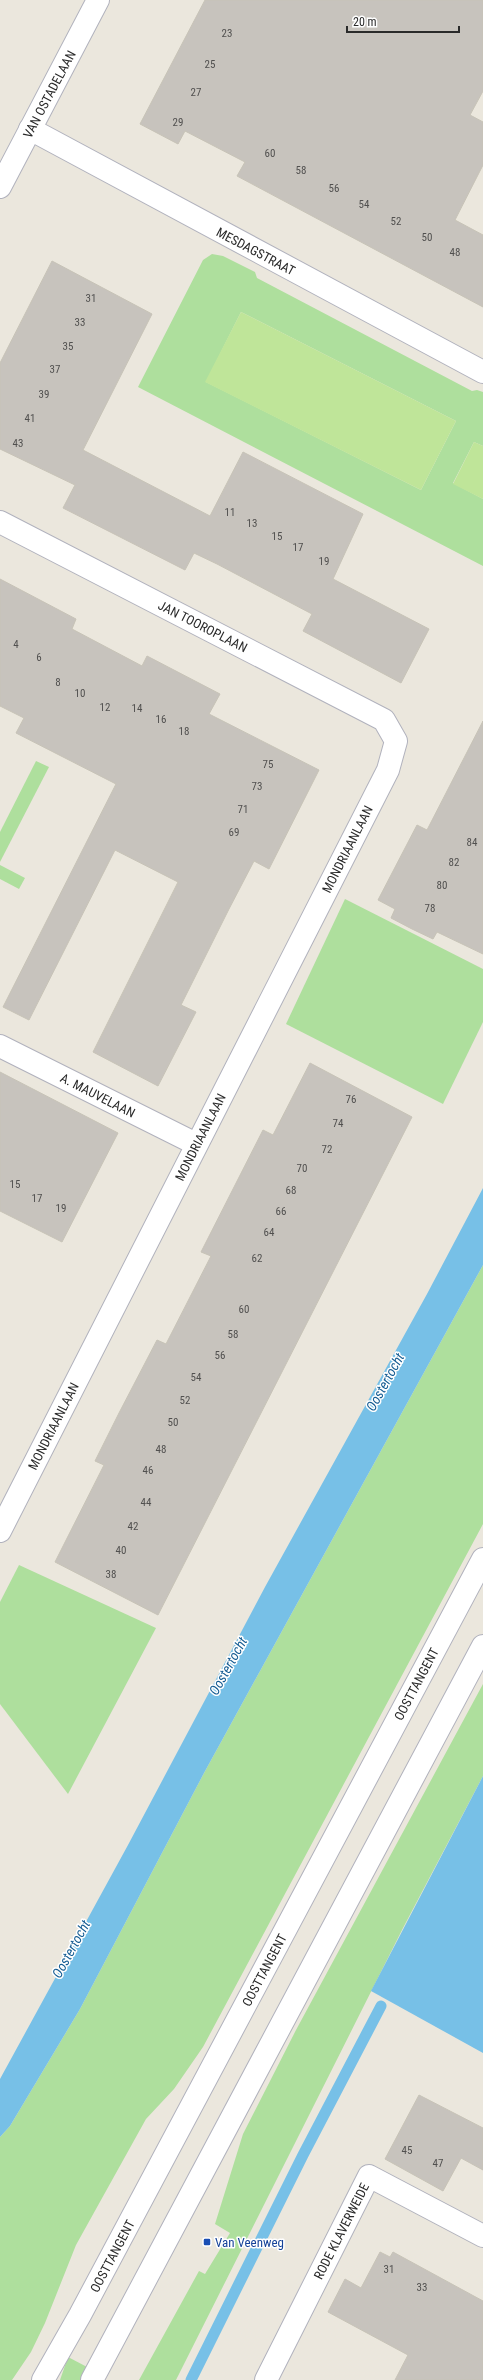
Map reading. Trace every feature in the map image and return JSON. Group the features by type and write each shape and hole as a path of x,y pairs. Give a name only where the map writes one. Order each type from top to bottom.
{"street":[{"name":"VAN OSTADELAAN","path":"0,188 98,0"},
{"name":"MESDAGSTRAAT","path":"30,129 483,372"},
{"name":"JAN TOOROPLAAN","path":"0,522 384,720 396,741"},
{"name":"MONDRIAANLAAN","path":"0,1531 388,770 396,741"},
{"name":"A. MAUVELAAN","path":"0,1046 196,1144"},
{"name":"OOSTTANGENT","path":"43,2380 84,2308 483,1558"},
{"path":"92,2380 483,1646"},
{"name":"RODE KLAVERWEIDE","path":"266,2380 369,2176 483,2236"}],"green space":[{"path":"212,254 223,256 255,272 257,278 472,391 477,390 483,392 483,446 474,442 453,483 483,499 483,566 138,387 203,260","holes":["241,312 456,421 421,490 206,382"]},
{"path":"241,312 456,421 421,490 205,382"},
{"path":"474,442 483,446 483,499 453,484"},
{"path":"36,761 49,767 0,862 0,832"},
{"path":"0,865 25,878 19,889 0,879"},
{"path":"345,899 483,969 483,1022 443,1104 286,1024"},
{"path":"483,1265 483,1524 203,2047 174,2089 146,2119 76,2245 45,2323 31,2352 12,2380 0,2380 0,2137 10,2126 80,2009 204,1773"},
{"path":"19,1565 156,1628 68,1794 0,1704 0,1602"},
{"path":"483,1684 483,1776 403,1928 176,2380 139,2380 199,2271 205,2274 230,2233 215,2224 243,2134 296,2030"},
{"path":"68,2357 89,2368 80,2380 60,2380"}],"water":[{"name":"Oostertocht","path":"483,1188 483,1265 204,1773 80,2009 10,2126 0,2137 0,2079 128,1845 265,1587 427,1294"},
{"path":"483,1776 483,2053 371,1991"}],"building":[{"path":"205,0 483,0 483,91 470,115 483,122 483,165 455,220 483,235 483,307 237,176 245,162 185,131 178,144 140,124"},
{"path":"52,261 152,314 83,450 210,516 243,452 363,514 333,579 429,629 401,683 303,631 312,614 217,564 194,553 185,570 63,508 75,485 0,449 0,363"},
{"path":"0,579 76,619 72,629 142,666 147,656 220,694 209,714 319,770 269,869 254,861 229,909 181,1005 196,1012 158,1086 93,1052 178,882 115,850 29,1020 3,1007 116,784 16,733 24,718 0,706"},
{"path":"483,721 483,954 437,932 433,939 412,929 391,918 395,909 378,900 417,825 427,830"},
{"path":"310,1063 412,1117 158,1615 55,1562 104,1465 95,1461 119,1413 157,1340 166,1344 211,1256 201,1252 263,1130 273,1135"},
{"path":"0,1072 118,1133 62,1242 0,1211"},
{"path":"419,2095 483,2128 483,2170 461,2158 443,2191 385,2159"},
{"path":"380,2252 390,2257 393,2252 483,2301 483,2380 395,2380 408,2355 328,2312 345,2279 361,2288"}],"waterway":[{"path":"191,2380 303,2155 381,2006"}],"place":[{"name":"Van Veenweg","path":"207,2242"}]}
